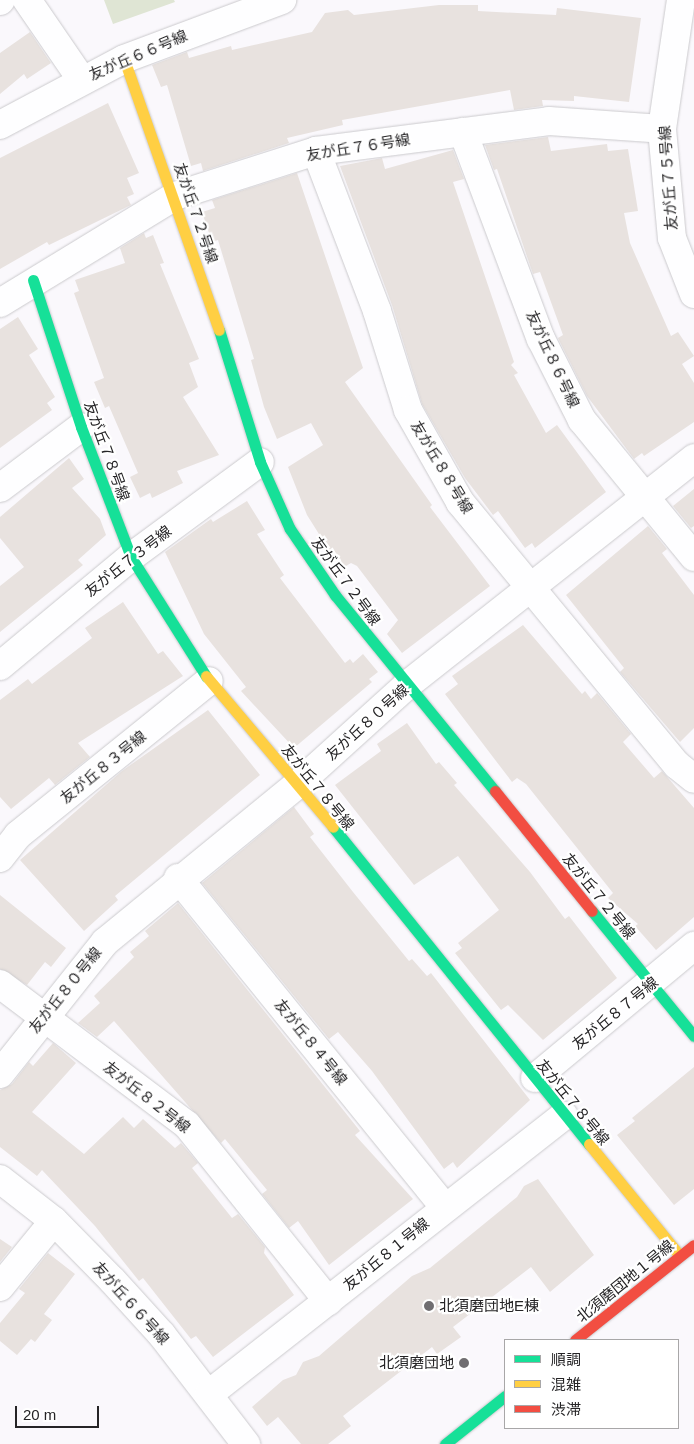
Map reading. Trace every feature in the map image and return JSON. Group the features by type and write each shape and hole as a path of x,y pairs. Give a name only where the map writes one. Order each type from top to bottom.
{"street":[{"path":"27,0 81,79"},
{"name":"友が丘６６号線","path":"0,125 81,79 124,59 282,0"},
{"name":"友が丘７５号線","path":"681,0 662,129 672,238 694,294"},
{"name":"友が丘７２号線","path":"124,59 175,196 245,404 260,462 290,529 335,595 694,1036"},
{"name":"友が丘７６号線","path":"0,303 33,280 175,196 316,151 549,122 662,129"},
{"name":"友が丘８６号線","path":"463,132 549,356 582,420 694,557"},
{"name":"友が丘８８号線","path":"316,151 377,311 408,410 460,502 529,589 677,765 694,779"},
{"name":"友が丘７８号線","path":"33,280 81,427 131,557 209,681 298,784 564,1116 680,1256"},
{"path":"0,488 81,427"},
{"name":"友が丘８０号線","path":"0,1074 41,1017 105,942 178,878 298,784 407,685 694,458"},
{"name":"友が丘７３号線","path":"0,666 131,557 260,462"},
{"name":"友が丘８３号線","path":"0,858 18,836 209,681"},
{"name":"友が丘８４号線","path":"178,878 444,1206"},
{"name":"友が丘８７号線","path":"534,1078 652,984 694,946"},
{"name":"友が丘８２号線","path":"0,984 41,1017 187,1125 328,1301"},
{"name":"友が丘８１号線","path":"209,1394 328,1301 444,1206 564,1116"},
{"name":"友が丘６６号線","path":"0,1179 54,1221 162,1335 246,1444"},
{"path":"0,1287 54,1221"},
{"name":"北須磨団地１号線","path":"576,1339 694,1245"},
{"path":"445,1444 504,1397"}],"green space":[{"path":"104,0 174,0 175,2 113,24"}],"building":[{"path":"439,5 478,5 478,11 556,15 557,8 641,18 629,102 574,96 574,101 542,100 543,106 514,110 510,90 342,120 343,125 287,138 289,143 203,171 201,163 191,166 167,85 161,87 152,65 187,52 189,58 231,46 232,50 312,32 325,13 348,10 354,15"},
{"path":"30,32 51,63 27,79 24,74 0,94 0,53"},
{"path":"108,103 139,173 127,178 134,194 127,197 131,205 49,245 47,242 0,269 0,158"},
{"path":"548,137 551,151 607,144 608,151 628,149 638,211 624,213 630,243 671,336 678,332 694,356 682,364 694,383 694,422 644,456 642,453 634,459 587,396 558,338 563,335 540,272 533,274 497,169 494,170 485,145"},
{"path":"453,150 464,179 453,182 514,362 511,365 518,373 514,375 546,433 557,425 606,492 535,548 532,543 525,548 498,511 493,515 465,478 422,404 392,305 340,166 382,158 385,169"},
{"path":"297,173 363,368 345,382 432,505 430,507 490,586 402,653 387,634 398,620 357,566 351,563 341,569 307,515 288,467 323,445 311,423 277,439 264,407 251,360 254,359 218,240 212,242 202,212 215,208 212,200"},
{"path":"144,233 146,238 153,235 164,263 160,264 199,359 189,363 198,387 183,397 219,455 177,471 183,483 152,498 150,493 140,498 130,477 138,473 109,406 105,408 94,382 104,378 74,293 79,291 75,280 125,263 120,248"},
{"path":"18,317 38,349 29,355 55,397 47,403 52,410 0,448 0,329"},
{"path":"69,458 84,479 72,488 100,519 106,535 78,560 83,565 0,632 0,586 24,567 0,538 0,517"},
{"path":"694,489 694,526 691,528 673,506"},
{"path":"247,501 265,530 257,534 284,575 280,578 325,637 345,663 350,659 353,663 363,654 378,672 369,679 372,682 294,748 241,691 246,687 204,634 165,552 211,519 213,522"},
{"path":"648,526 667,549 662,553 694,595 694,728 680,742 620,672 624,668 566,595"},
{"path":"123,602 158,654 163,651 183,676 78,743 90,757 55,785 49,778 11,809 0,797 0,700 28,679 32,684 92,638 85,628"},
{"path":"523,625 582,694 585,691 591,699 597,693 631,734 623,742 654,778 662,771 694,808 694,917 656,950 635,926 638,924 608,898 613,893 526,784 517,778 512,782 445,694 458,684 452,676"},
{"path":"208,710 260,775 115,896 118,900 84,931 20,860 122,771"},
{"path":"407,723 436,764 439,762 457,783 454,785 530,872 565,919 569,916 617,978 543,1040 508,1005 501,1010 455,953 462,948 458,943 499,910 458,856 414,885 335,785 381,751 377,744"},
{"path":"294,807 314,834 310,837 353,892 409,961 412,959 427,976 431,973 530,1100 457,1168 453,1162 444,1169 372,1071 338,1032 329,1039 202,883"},
{"path":"0,895 66,948 51,967 45,962 27,985 0,969"},
{"path":"178,903 360,1131 355,1135 413,1199 329,1265 298,1221 289,1228 262,1194 267,1190 225,1139 221,1143 114,1021 97,1037 78,1023 100,1003 94,996 134,957 130,952 149,936 145,931"},
{"path":"53,1043 76,1063 32,1112 84,1154 123,1117 134,1128 143,1119 175,1148 181,1143 198,1163 192,1168 232,1218 238,1214 265,1247 264,1253 294,1295 213,1357 196,1336 191,1339 143,1278 139,1281 95,1226 42,1170 37,1176 0,1147 0,1090 12,1084 29,1062 33,1066"},
{"path":"694,1067 694,1189 674,1205 617,1135 635,1121 632,1118"},
{"name":"北須磨団地E棟","path":"538,1179 594,1255 550,1292 531,1267 453,1327 461,1337 437,1354 432,1347 343,1416 351,1426 328,1444 301,1444 278,1417 267,1426 252,1407 283,1380 296,1375 303,1362 319,1356 412,1276 430,1268 517,1197 524,1186"},
{"path":"0,1239 12,1247 0,1262"},
{"path":"48,1253 75,1274 44,1314 52,1320 35,1342 31,1339 17,1355 0,1341 0,1323 25,1293 19,1289"}],"traffic: fast":[{"path":"33,280 81,427 131,557 206,676"},
{"path":"219,330 260,462 290,529 335,595 495,791"},
{"path":"333,827 589,1144"},
{"path":"592,911 694,1036"},
{"path":"445,1444 504,1397"}],"traffic: slow":[{"path":"124,59 219,330"},
{"path":"206,676 333,827"},
{"path":"589,1144 680,1256"}],"traffic: jam":[{"path":"495,791 592,911"},
{"path":"576,1339 694,1245"}],"place":[{"name":"北須磨団地E棟","path":"429,1306"},
{"name":"北須磨団地","path":"464,1363"}]}
